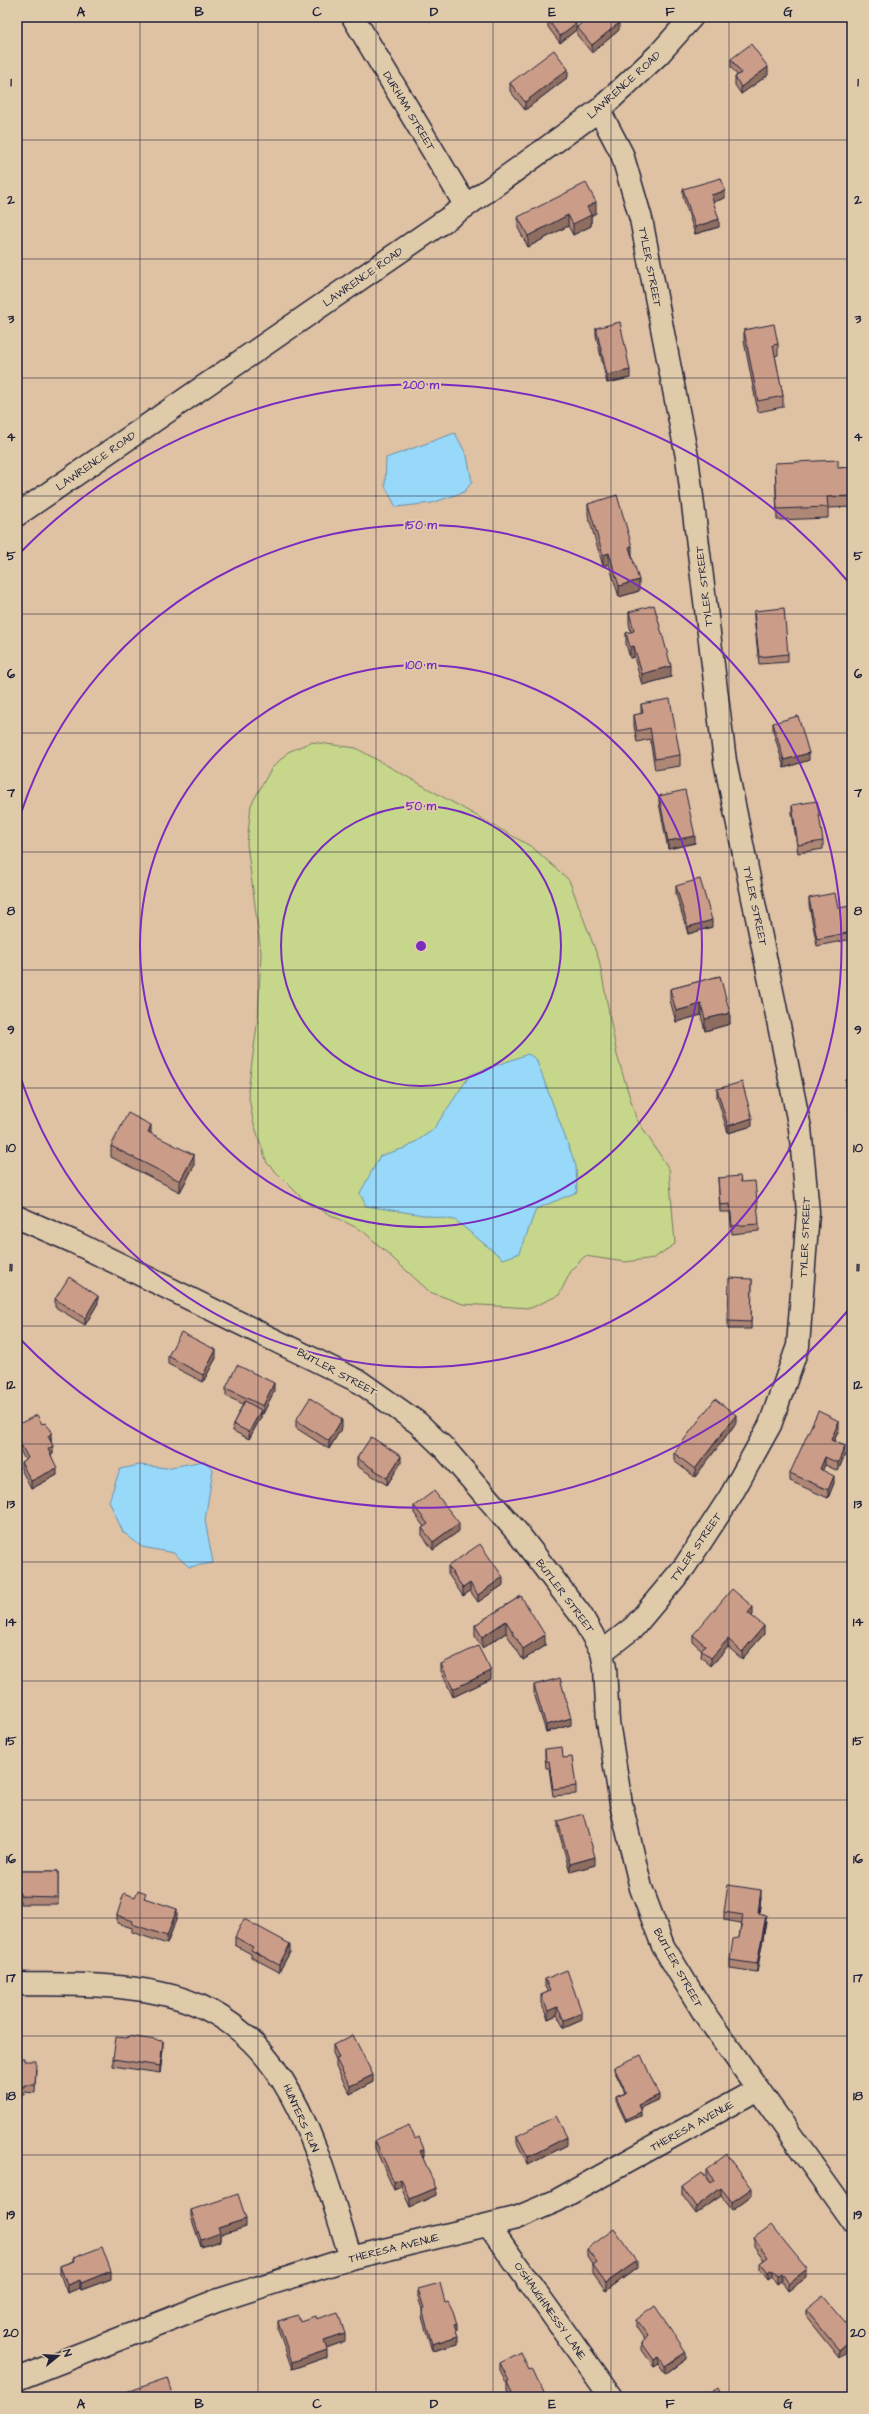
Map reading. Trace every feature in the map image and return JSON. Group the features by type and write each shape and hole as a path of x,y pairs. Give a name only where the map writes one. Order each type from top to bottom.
{"street":[{"name":"DURHAM STREET","path":"352,17 466,206"},
{"name":"LAWRENCE ROAD","path":"17,515 466,206 599,110 659,54 692,17"},
{"name":"TYLER STREET","path":"599,110 622,154 641,219 686,449 702,565 725,760 800,1128 808,1212 798,1346 770,1425 730,1497 685,1566 634,1627 602,1652"},
{"name":"BUTLER STREET","path":"17,1217 74,1242 320,1361 387,1400 418,1423 446,1449 482,1490 560,1586 596,1637 602,1652 613,1759 632,1851 651,1917 681,1977 758,2089 852,2221"},
{"name":"HUNTERS RUN","path":"17,1984 94,1985 160,1993 202,2006 239,2029 269,2060 294,2096 311,2135 351,2258"},
{"name":"THERESA AVENUE","path":"17,2379 216,2301 351,2258 489,2226 516,2218 556,2201 758,2089"},
{"name":"O'SHAUGHNESSY LANE","path":"489,2226 611,2397"}],"green space":[{"path":"311,742 356,748 532,847 569,880 599,960 617,1055 636,1118 669,1169 675,1244 654,1258 625,1262 585,1256 572,1269 559,1295 531,1308 463,1304 430,1292 363,1231 307,1203 267,1163 253,1121 248,1091 258,1018 261,952 247,844 251,805 271,769 288,752"}],"water":[{"path":"455,433 467,456 472,482 464,492 432,503 396,507 385,486 386,458"},
{"path":"528,1054 536,1059 576,1166 577,1192 536,1209 520,1253 503,1259 455,1220 366,1206 360,1193 380,1156 408,1147 433,1130 470,1075"},
{"path":"204,1461 213,1469 205,1520 213,1563 189,1567 174,1553 142,1547 123,1532 109,1501 120,1469 140,1465 166,1468"}],"building":[{"path":"551,17 571,17 576,23 560,36 548,20"},
{"path":"589,17 614,17 619,23 592,45 577,27"},
{"path":"751,44 768,67 741,87 735,77 741,73 731,59"},
{"path":"554,50 568,69 525,102 510,83"},
{"path":"721,178 725,191 711,195 719,219 695,227 683,189"},
{"path":"586,183 596,202 587,207 591,215 573,224 568,215 528,236 518,217"},
{"path":"620,322 630,370 607,375 596,328"},
{"path":"774,324 778,344 773,345 783,396 758,401 744,330"},
{"path":"838,460 838,468 852,467 852,496 827,497 828,507 777,509 775,463"},
{"path":"617,495 632,546 629,547 639,580 619,586 609,553 603,555 588,504"},
{"path":"654,605 671,666 642,674 634,646 630,647 626,633 634,631 629,612"},
{"path":"784,608 788,654 759,657 754,611"},
{"path":"670,699 680,755 655,759 650,728 637,731 634,715 643,713 641,704"},
{"path":"798,716 809,753 784,760 773,723"},
{"path":"685,790 695,836 668,841 659,796"},
{"path":"817,801 823,841 798,845 792,805"},
{"path":"700,879 712,920 688,927 676,886"},
{"path":"835,893 838,908 851,906 852,932 817,939 809,898"},
{"path":"720,976 730,1013 705,1019 701,1004 676,1011 670,989"},
{"path":"852,1079 852,1102 850,1103 846,1080"},
{"path":"742,1082 752,1118 728,1126 717,1089"},
{"path":"128,1113 151,1125 148,1132 194,1155 180,1181 111,1146"},
{"path":"740,1176 741,1182 755,1181 759,1224 732,1226 730,1204 720,1205 718,1178"},
{"path":"69,1277 98,1296 85,1318 55,1299"},
{"path":"729,1278 752,1279 751,1322 728,1321"},
{"path":"181,1332 216,1350 203,1375 168,1356"},
{"path":"237,1365 274,1383 263,1406 226,1388"},
{"path":"310,1398 342,1419 329,1441 296,1420"},
{"path":"715,1399 736,1415 695,1469 674,1453"},
{"path":"245,1401 261,1410 249,1432 233,1424"},
{"path":"818,1411 839,1421 831,1440 845,1446 838,1463 825,1457 820,1469 834,1476 828,1490 790,1473"},
{"path":"37,1415 42,1424 45,1423 51,1430 51,1434 48,1436 53,1446 48,1449 57,1468 31,1481 21,1462 28,1458 17,1437 17,1425"},
{"path":"371,1437 401,1456 387,1478 357,1458"},
{"path":"434,1491 459,1523 433,1542 422,1528 428,1524 414,1506"},
{"path":"480,1544 503,1577 478,1595 470,1583 463,1588 448,1566"},
{"path":"732,1589 753,1607 748,1613 764,1626 742,1652 728,1639 711,1658 701,1650 705,1645 693,1635"},
{"path":"521,1596 545,1635 523,1649 506,1621 482,1637 475,1625"},
{"path":"478,1646 491,1671 453,1689 441,1664"},
{"path":"560,1678 571,1718 546,1725 534,1685"},
{"path":"562,1747 563,1758 572,1757 576,1786 553,1789 549,1761 546,1761 545,1749"},
{"path":"583,1814 595,1857 570,1864 558,1821"},
{"path":"852,1856 852,1865 848,1859"},
{"path":"17,1871 58,1871 58,1897 20,1896 20,1893 17,1893"},
{"path":"728,1885 761,1890 758,1913 766,1915 757,1964 730,1960 733,1939 739,1938 743,1915 724,1912"},
{"path":"138,1890 146,1893 144,1898 177,1909 167,1936 132,1924 133,1921 117,1915 124,1893 135,1897"},
{"path":"244,1919 290,1944 279,1965 251,1950 253,1947 235,1937"},
{"path":"567,1970 582,2013 564,2020 557,2007 548,2011 541,1995 550,1991 545,1979"},
{"path":"353,2035 373,2075 350,2086 336,2059 339,2058 333,2045"},
{"path":"128,2036 163,2041 160,2066 113,2059 116,2037 127,2038"},
{"path":"641,2055 659,2095 638,2105 641,2112 626,2119 616,2097 626,2093 614,2067"},
{"path":"17,2058 24,2058 24,2061 36,2061 35,2085 24,2085 24,2087 17,2087"},
{"path":"556,2116 567,2137 528,2157 517,2136"},
{"path":"409,2125 415,2139 419,2137 424,2149 420,2151 436,2188 410,2199 401,2179 394,2182 375,2140"},
{"path":"727,2154 752,2188 732,2202 721,2188 696,2207 682,2187 702,2173 710,2183 714,2180 706,2170"},
{"path":"238,2194 246,2219 218,2228 220,2233 201,2240 191,2210"},
{"path":"771,2225 807,2269 788,2284 781,2273 777,2276 772,2270 768,2273 760,2263 768,2257 754,2238"},
{"path":"614,2229 637,2261 606,2283 593,2265 597,2262 587,2249"},
{"path":"102,2247 111,2271 81,2283 80,2280 67,2285 60,2266 74,2261 73,2258"},
{"path":"440,2283 445,2302 448,2301 453,2311 457,2324 454,2325 458,2336 432,2344 418,2289"},
{"path":"823,2296 852,2330 852,2339 839,2350 806,2310"},
{"path":"655,2306 686,2352 665,2366 659,2357 654,2360 642,2343 648,2336 636,2320"},
{"path":"338,2312 345,2334 324,2341 327,2350 292,2362 278,2321 298,2315 300,2321 315,2316 316,2319"},
{"path":"521,2352 529,2370 532,2369 545,2397 514,2397 507,2382 509,2381 500,2363"},
{"path":"167,2378 173,2397 118,2397 117,2395"},
{"path":"718,2388 722,2397 699,2397"}]}
